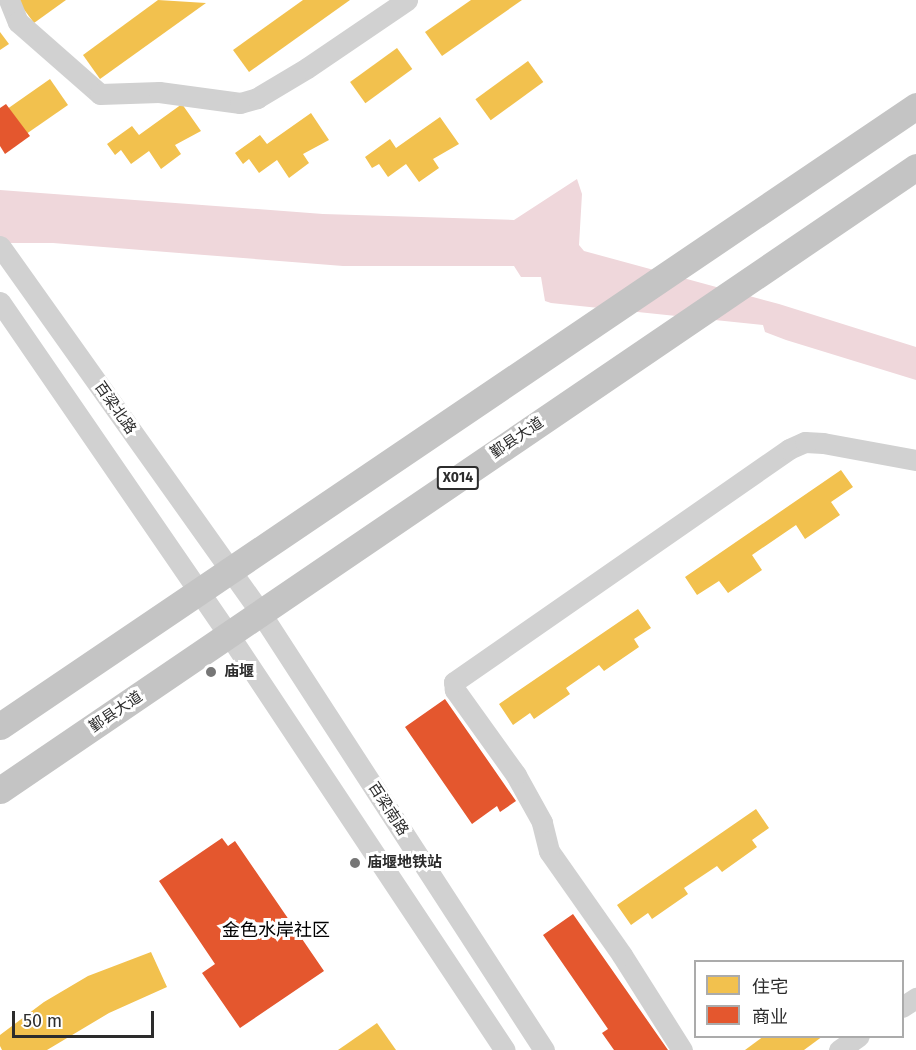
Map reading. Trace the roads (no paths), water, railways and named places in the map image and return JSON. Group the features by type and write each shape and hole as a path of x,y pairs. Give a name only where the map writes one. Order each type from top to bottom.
{"main road":[{"path":"0,726 916,106"},
{"name":"鄞县大道","path":"0,790 916,167"}],"street":[{"path":"9,0 18,22 100,94 159,92 240,103 267,92 401,2"},
{"name":"百梁北路","path":"1,248 230,569"},
{"path":"0,302 229,635 505,1050"},
{"path":"682,1050 622,955 549,851 542,822 516,775 455,690 454,682 789,450 805,442 823,443 916,460"},
{"name":"百梁南路","path":"230,569 544,1050"},
{"path":"839,1050 856,1038"}],"place":[{"name":"庙堰","path":"211,672"},
{"name":"庙堰地铁站","path":"355,863"}],"district":[{"name":"金色水岸社区","path":"276,930"}]}
